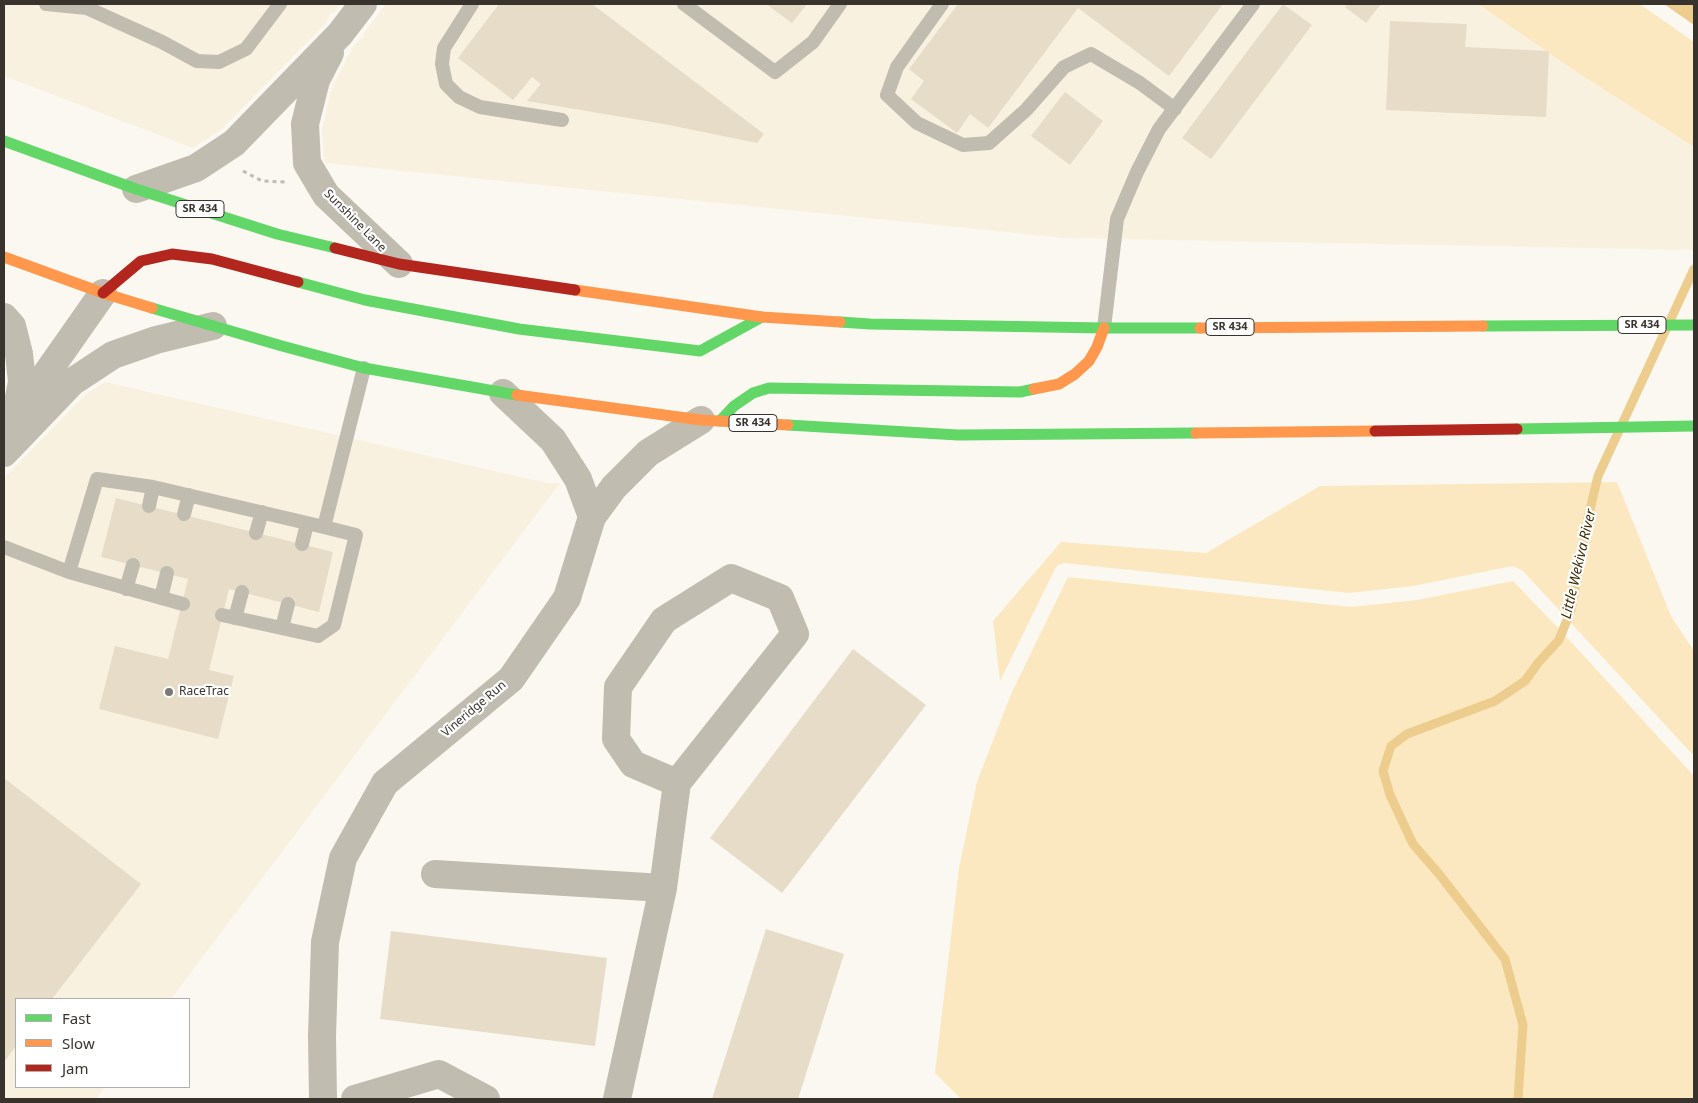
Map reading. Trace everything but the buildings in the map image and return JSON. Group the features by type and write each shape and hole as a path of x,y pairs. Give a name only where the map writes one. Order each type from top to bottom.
{"main road":[{"name":"SR 434","path":"4,141 136,190 277,234 399,264 762,317 870,324 1104,328 1694,325"},
{"path":"103,293 141,261 172,254 212,259 365,300 519,329 700,351 762,317"},
{"name":"SR 434","path":"4,257 103,293 212,326 364,368 503,393 710,421 958,435 1694,426"},
{"path":"710,421 753,394 769,388 1020,392 1059,384 1075,374 1089,361 1104,328"}],"street":[{"name":"Sunshine Lane","path":"136,190 196,168 234,143 340,34 363,4"},
{"name":"Sunshine Lane","path":"340,34 316,80 305,124 307,163 326,195 399,264"},
{"path":"10,427 103,293"},
{"path":"4,317 12,326 19,354 22,382 10,427"},
{"path":"4,453 72,382 113,355 156,340 212,326"},
{"path":"503,393 553,440 578,479 592,517"},
{"name":"Vineridge Run","path":"324,1099 322,1036 325,942 343,858 385,783 511,679 566,598 592,517 614,487 648,453 710,421"},
{"path":"616,1099 663,888 677,783 795,634 780,598 732,578 664,620 618,687 616,739 633,764 677,783"},
{"path":"435,874 663,888"},
{"path":"356,1099 440,1074 486,1099"}],"lane":[{"path":"46,4 89,6 197,61 219,62 246,49 280,4"},
{"path":"472,4 444,48 442,64 446,84 459,97 480,107 562,120"},
{"path":"684,4 774,72 814,42 840,4"},
{"path":"942,4 897,67 887,95 917,123 963,145 989,143 1026,110 1064,67 1091,54 1140,83 1175,109"},
{"path":"1104,328 1116,219 1136,172 1160,129 1253,4"},
{"path":"324,527 364,368"},
{"path":"70,572 97,479 153,486 356,535 334,625 318,636 229,616 242,592"},
{"path":"149,506 153,486"},
{"path":"184,514 188,495"},
{"path":"256,533 262,512"},
{"path":"302,544 307,524"},
{"path":"4,547 70,572 183,604"},
{"path":"126,589 133,565"},
{"path":"161,598 167,573"},
{"path":"282,628 288,604"}],"path":[{"path":"238,169 262,181 285,182"}],"shaded area":[{"path":"4,4 341,4 334,13 331,12 325,24 222,129 193,148 4,76"},
{"path":"386,4 1478,4 1575,71 1694,147 1694,250 1065,238 325,163 322,128 332,87 354,45 364,36 363,34"},
{"path":"1478,4 1639,4 1644,7 1694,42 1694,147 1575,71"},
{"path":"1664,4 1694,4 1694,25"},
{"path":"105,382 547,483 560,483 172,998 15,998 15,1088 104,1088 96,1099 4,1099 4,478 85,395"},
{"path":"1617,482 1671,616 1694,651 1694,756 1523,571 1513,566 1413,586 1349,593 1064,563 1055,569 1000,681 993,621 1061,542 1206,553 1320,486"},
{"path":"1068,577 1351,607 1417,600 1513,581 1694,776 1694,1099 961,1099 935,1073 959,868 977,782 1011,694"}],"waterway":[{"name":"Little Wekiva River","path":"1518,1099 1523,1025 1505,959 1439,874 1413,844 1390,795 1383,771 1391,746 1407,734 1495,701 1525,681 1559,640 1571,610 1588,518 1598,476 1694,269"}],"traffic: fast":[{"path":"4,141 136,189 277,234 335,248"},
{"path":"298,282 365,300 519,329 700,351 762,317"},
{"path":"152,308 364,368 517,395"},
{"path":"840,322 1104,328 1200,328"},
{"path":"1483,326 1694,325"},
{"path":"720,421 734,406 753,393 769,388 1020,392 1034,389"},
{"path":"788,425 958,435 1196,433"},
{"path":"1517,429 1694,426"}],"traffic: slow":[{"path":"4,257 103,293 152,308"},
{"path":"575,290 762,317 840,322"},
{"path":"1200,328 1483,326"},
{"path":"1034,389 1059,384 1075,374 1089,361 1104,328"},
{"path":"517,395 701,420 788,425"},
{"path":"1196,433 1375,431"}],"traffic: jam":[{"path":"335,248 399,264 575,290"},
{"path":"103,293 141,261 172,254 212,259 298,282"},
{"path":"1375,431 1517,429"}],"place":[{"name":"RaceTrac","path":"169,692"}]}
